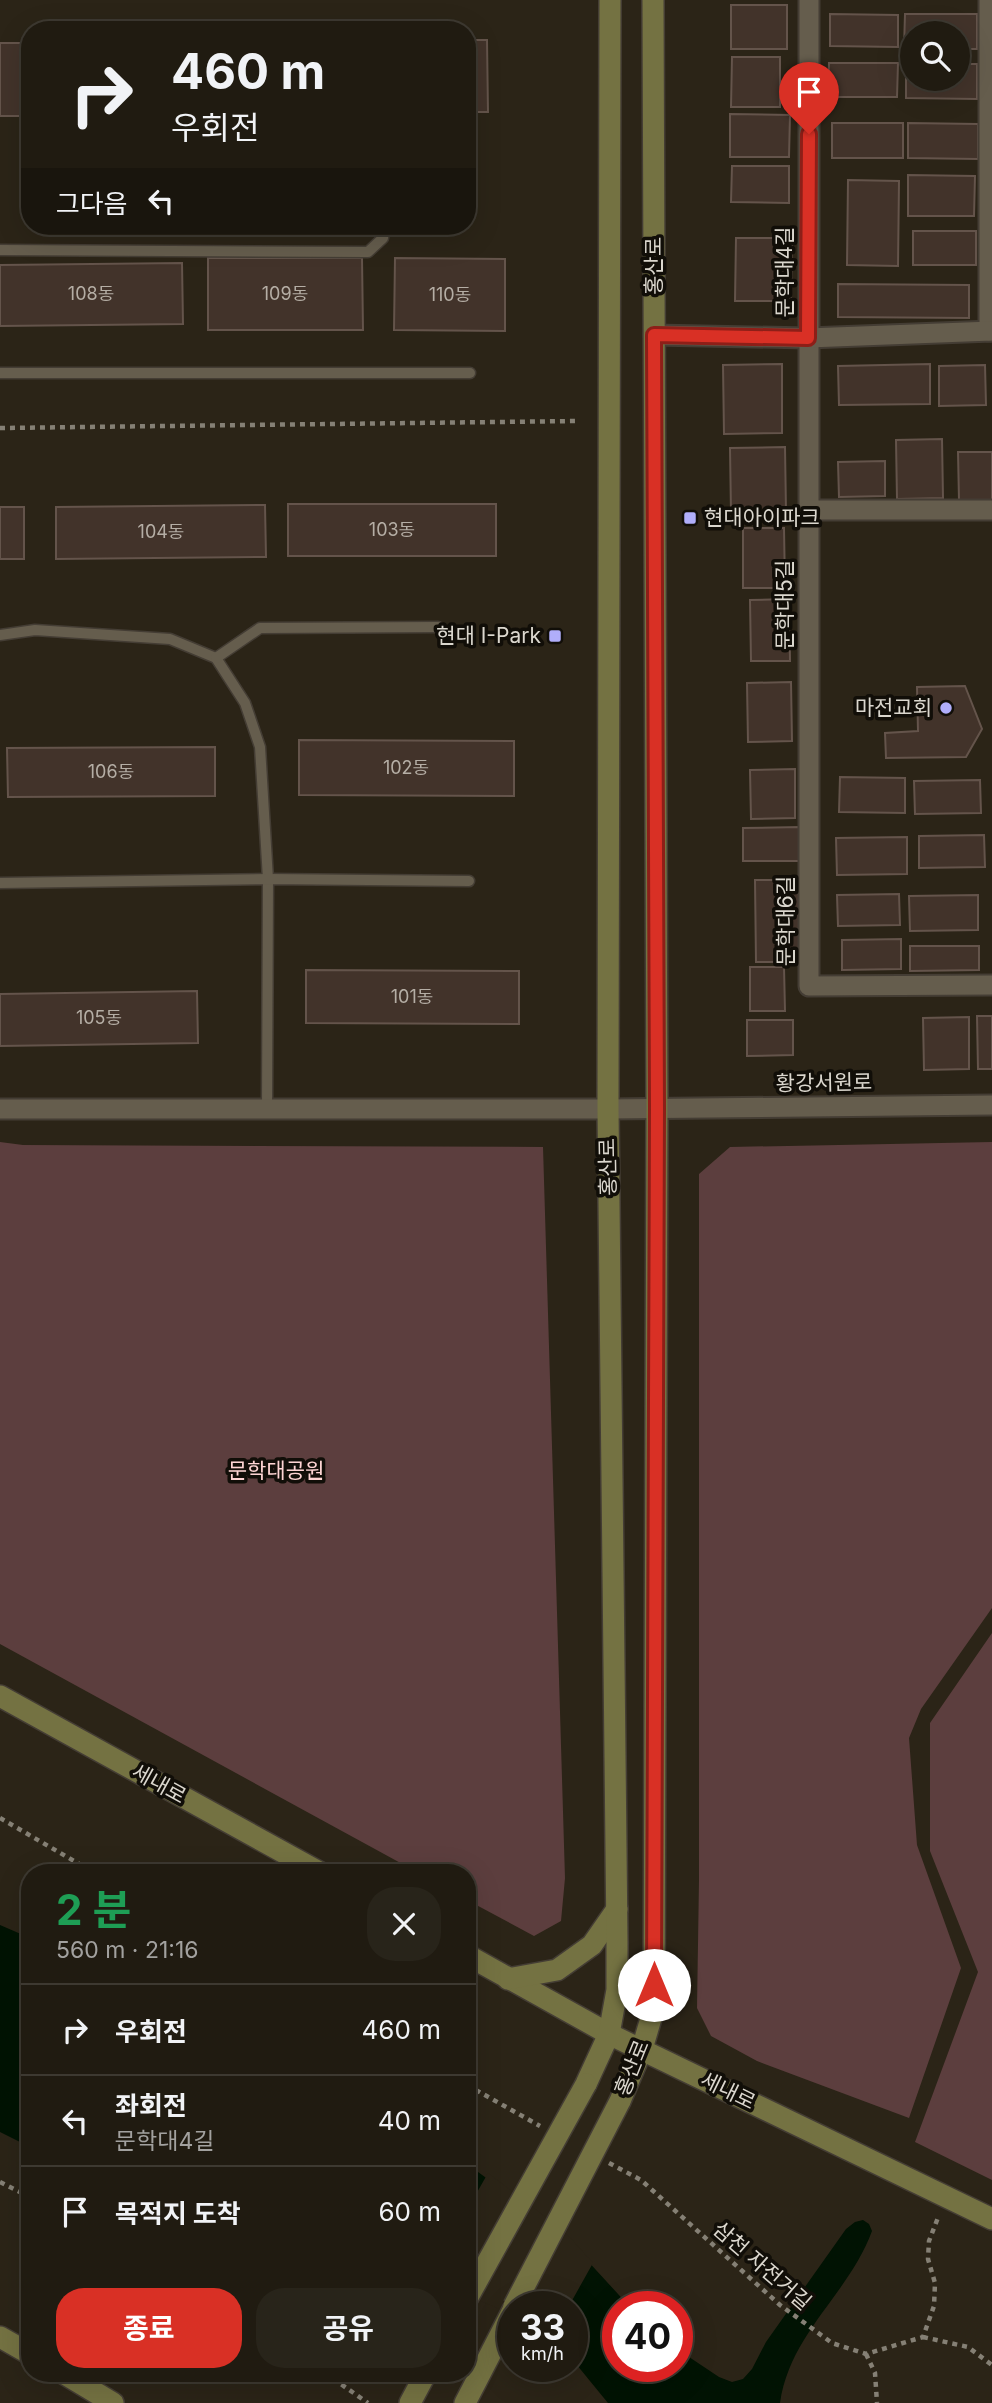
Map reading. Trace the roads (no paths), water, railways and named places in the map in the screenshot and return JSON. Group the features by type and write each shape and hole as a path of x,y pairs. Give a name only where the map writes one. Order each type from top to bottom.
{"street":[{"name":"홍산로","path":"476,2283 586,2084 609,2034 617,1990 608,1109 610,0"},
{"name":"홍산로","path":"523,2291 620,2101 642,2049 654,2008 657,1108 653,0"},
{"name":"문학대4길","path":"809,0 808,338 990,331 989,0"},
{"path":"654,335 808,338"},
{"name":"문학대5길","path":"808,338 808,757"},
{"path":"808,510 992,510"},
{"name":"문학대6길","path":"808,757 809,986 992,985"},
{"name":"황강서원로","path":"0,1109 608,1109 992,1105"},
{"name":"세내로","path":"0,1696 304,1864"},
{"path":"509,1979 557,1970 592,1945 617,1909"},
{"name":"세내로","path":"476,1960 609,2034 992,2219"},
{"path":"0,2337 21,2349"},
{"name":"홍산로","path":"476,2382 497,2341"},
{"path":"78,2382 113,2403"},
{"path":"410,2403 421,2382"},
{"name":"홍산로","path":"465,2403 476,2382"}],"lane":[{"path":"0,250 368,252 383,235"},
{"path":"0,373 470,373"},
{"path":"216,658 260,628 438,628"},
{"path":"0,635 35,630 170,639 216,658 244,703 260,747 268,879 267,1109"},
{"path":"0,883 268,879 468,881"}],"place":[{"name":"현대아이파크","path":"690,518"},
{"name":"현대 I-Park","path":"555,636"},
{"name":"마전교회","path":"946,708"}],"park label":[{"name":"문학대공원","path":"276,1471"}]}
